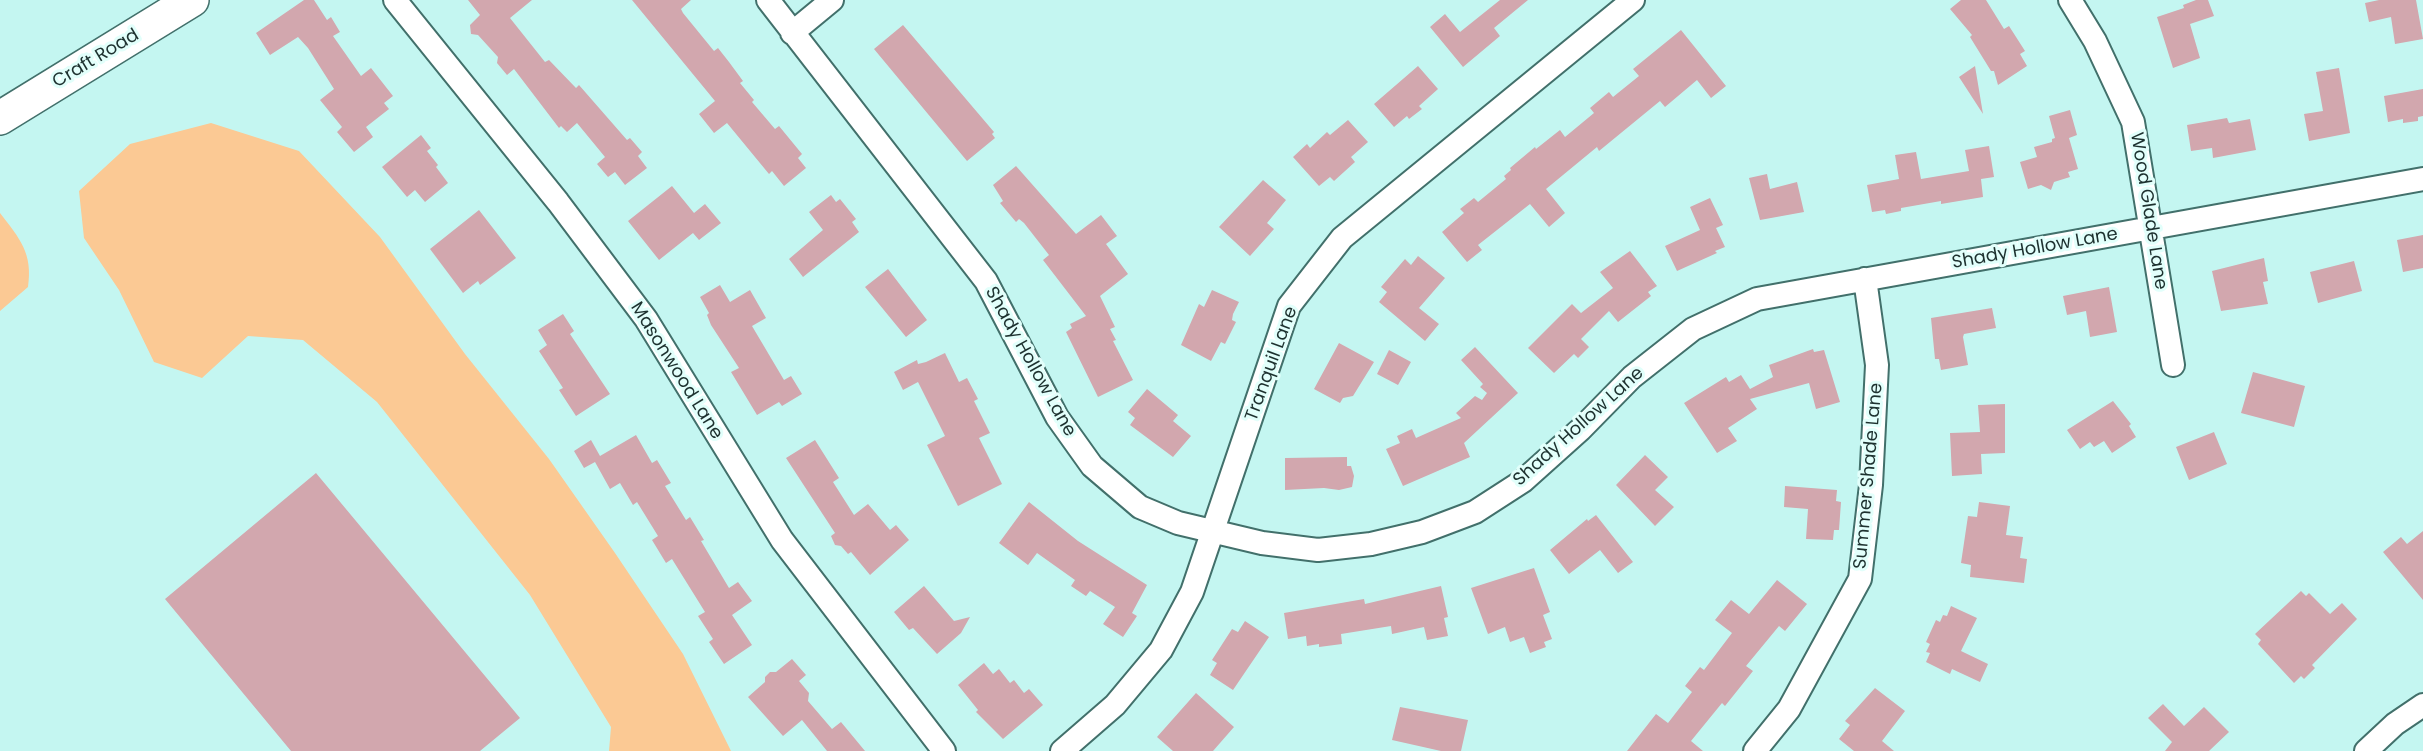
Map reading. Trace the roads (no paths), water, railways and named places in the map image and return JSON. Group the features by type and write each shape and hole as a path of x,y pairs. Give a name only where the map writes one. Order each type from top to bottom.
{"street":[{"name":"Craft Road","path":"0,118 192,0"},
{"name":"Masonwood Lane","path":"395,0 558,202 646,319 782,540 944,751"},
{"name":"Shady Hollow Lane","path":"768,0 986,281 1057,417 1092,466 1140,507 1178,523 1262,543 1318,550 1371,543 1422,532 1475,512 1523,482 1581,429 1632,377 1693,329 1757,299 2423,178"},
{"path":"792,33 832,0"},
{"name":"Tranquil Lane","path":"1062,751 1115,705 1161,650 1192,592 1289,306 1342,238 1633,0"},
{"name":"Wood Glade Lane","path":"2070,0 2095,41 2133,122 2174,365"},
{"name":"Summer Shade Lane","path":"1755,751 1789,709 1860,579 1871,485 1877,365 1865,279"},
{"path":"2366,751 2395,724 2423,705"}]}
